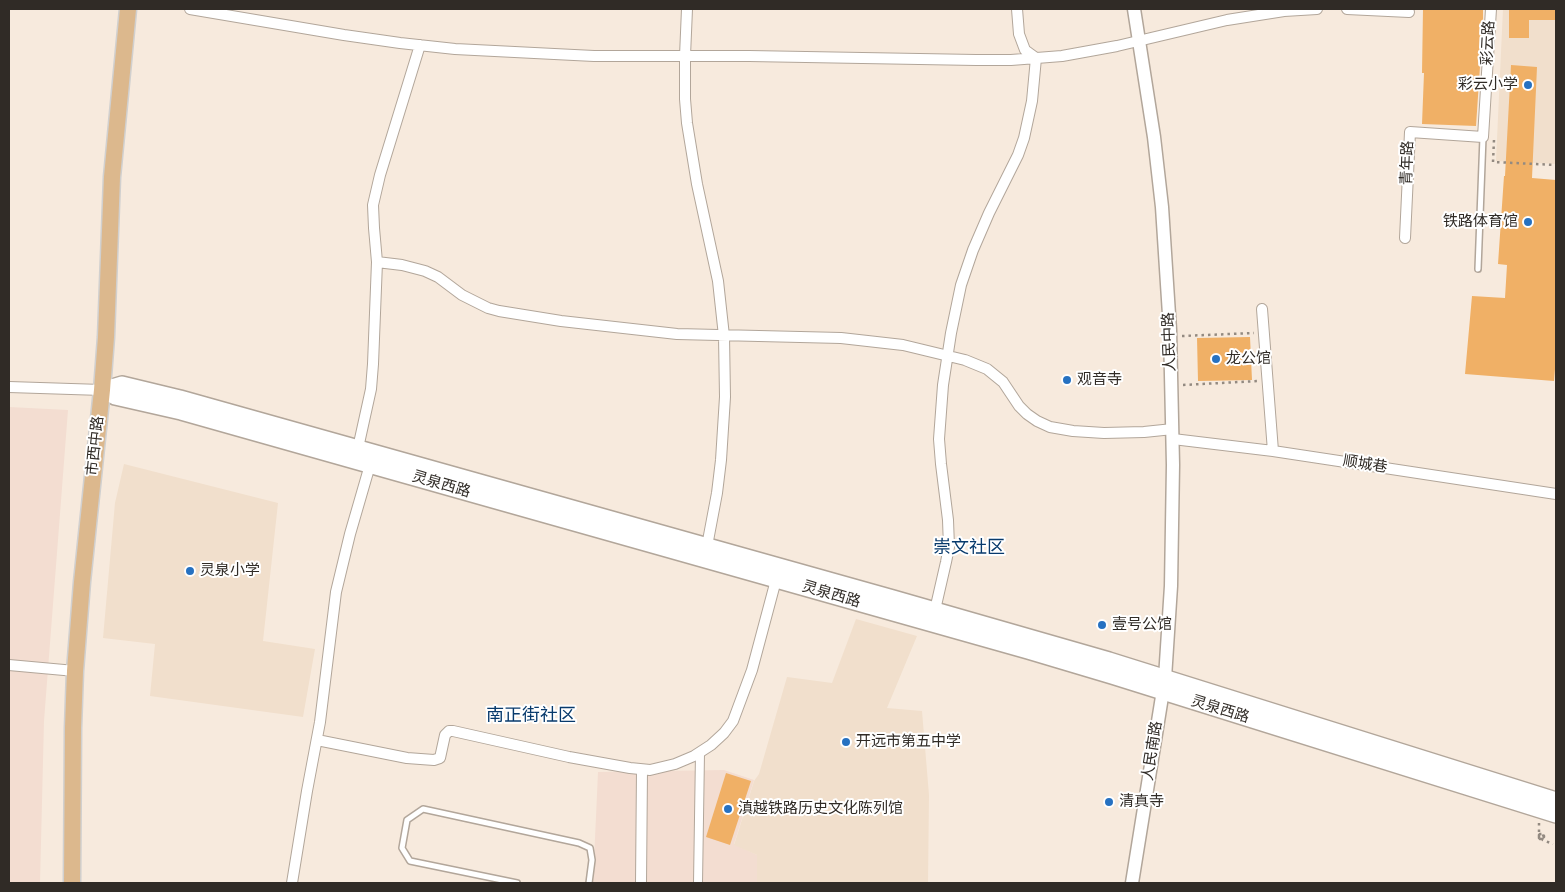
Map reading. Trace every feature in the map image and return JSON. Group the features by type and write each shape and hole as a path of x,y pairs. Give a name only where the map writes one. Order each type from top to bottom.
{"main road":[{"name":"市西中路","path":"72,883 72,756 75,671 81,591 102,390 106,337 112,177 128,9"},
{"name":"灵泉西路","path":"102,390 122,384 148,390 1109,660 1164,685 1556,815"},
{"name":"灵泉西路","path":"102,390 115,397 181,412 1028,651 1164,685 1486,777 1556,800"}],"street":[{"path":"190,9 344,35 420,45 521,53 594,56 748,56 930,60 1036,58 1091,51 1227,20 1284,11 1317,9"},
{"path":"687,9 685,99 689,142 718,281 724,336 726,397 722,452 717,493 707,546"},
{"path":"1017,9 1019,34 1025,50 1036,58"},
{"name":"人民中路","path":"1134,9 1160,183 1170,336 1173,434 1171,586 1164,685"},
{"path":"1347,9 1409,12"},
{"name":"彩云路","path":"1484,133 1491,9"},
{"path":"358,448 371,389 377,262 373,217 376,191 420,45"},
{"path":"934,610 949,546 939,439 947,356 961,285 973,250 1018,155 1024,138 1032,101 1036,58"},
{"name":"青年路","path":"1405,238 1410,132 1484,133"},
{"name":"顺城巷","path":"377,262 402,264 425,271 438,277 462,295 499,312 622,329 677,334 841,338 903,345 977,364 1004,382 1027,414 1037,421 1073,431 1173,434 1556,494"},
{"path":"1262,309 1273,451"},
{"name":"灵泉西路","path":"9,387 102,390"},
{"path":"292,883 306,791 317,740 336,592 370,465"},
{"path":"317,740 407,758 434,760 440,758 445,734 452,731 642,770 663,767 685,760 700,753 718,740 733,720 742,701 752,670 776,580"},
{"path":"9,664 75,671"},
{"name":"人民南路","path":"1132,883 1164,685"},
{"path":"698,883 700,753"},
{"path":"641,883 642,770"}],"lane":[{"path":"1478,269 1484,133"},
{"path":"517,883 410,861 402,848 407,820 423,809 579,842 590,848 592,860 589,883"}],"path":[{"path":"1484,133 1494,129 1493,162 1556,165"},
{"path":"1170,336 1264,332"},
{"path":"1172,386 1267,380"},
{"path":"1540,838 1553,844"}],"shaded area":[{"name":"彩云小学","path":"1503,9 1556,9 1556,164 1496,161"},
{"path":"9,407 68,410 44,721 40,883 9,883"},
{"name":"灵泉小学","path":"124,464 278,503 263,641 315,649 303,717 150,696 155,644 103,638 115,503"},
{"name":"开远市第五中学","path":"856,619 917,636 887,708 922,711 929,795 928,883 757,883 757,855 734,845 754,781 759,774 787,677 832,683"},
{"path":"724,770 754,780 734,844 757,855 757,883 593,883 598,772"}],"building":[{"path":"1423,9 1483,9 1476,126 1422,124 1424,73 1422,73"},
{"path":"1509,9 1556,9 1556,20 1529,20 1529,38 1509,38"},
{"path":"1511,65 1537,67 1532,178 1556,180 1556,357 1554,381 1465,374 1472,296 1505,298 1507,265 1498,264"},
{"name":"龙公馆","path":"1250,337 1252,380 1198,381 1197,338"},
{"name":"滇越铁路历史文化陈列馆","path":"726,773 751,781 730,845 706,837"}],"place":[{"name":"彩云小学","path":"1528,85"},
{"name":"铁路体育馆","path":"1528,222"},
{"name":"龙公馆","path":"1216,359"},
{"name":"观音寺","path":"1067,380"},
{"name":"灵泉小学","path":"190,571"},
{"name":"壹号公馆","path":"1102,625"},
{"name":"开远市第五中学","path":"846,742"},
{"name":"清真寺","path":"1109,802"},
{"name":"滇越铁路历史文化陈列馆","path":"728,809"}],"district":[{"name":"崇文社区","path":"969,549"},
{"name":"南正街社区","path":"531,717"}]}
